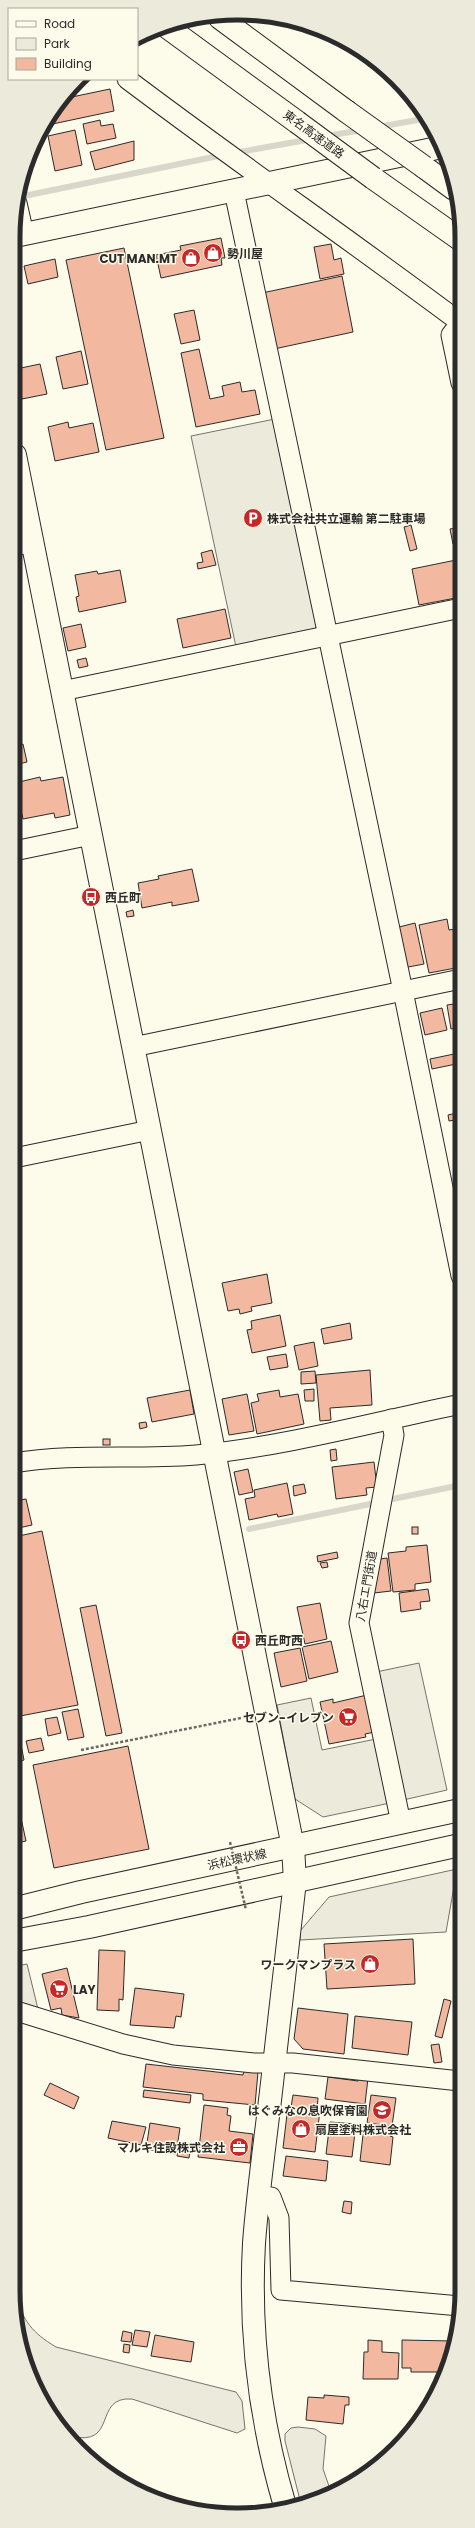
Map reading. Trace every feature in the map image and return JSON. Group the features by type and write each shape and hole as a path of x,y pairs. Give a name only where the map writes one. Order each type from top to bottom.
{"main road":[{"path":"223,20 449,184"},
{"name":"東名高速道路","path":"172,31 373,178 455,235"},
{"path":"20,223 234,191 261,179 436,148"},
{"path":"20,511 23,544 62,691 293,1847 295,1881 259,2196 253,2272 256,2358 269,2443 284,2503"},
{"name":"浜松環状線","path":"20,1907 455,1811"},
{"path":"20,1940 455,1846"}],"street":[{"path":"128,80 261,179 342,234 455,318"},
{"path":"234,191 403,991 455,1247"},
{"path":"455,330 451,335 455,354"},
{"path":"62,691 455,609"},
{"path":"20,850 91,836"},
{"path":"133,1047 455,980"},
{"path":"20,1157 150,1130"},
{"path":"20,1462 59,1458 236,1451 455,1405"},
{"name":"八右エ門街道","path":"391,1419 394,1435 358,1623 401,1823"},
{"path":"20,2012 145,2049 254,2064 293,2062 455,2080"},
{"path":"259,2196 271,2197 279,2218 281,2290 455,2306"}],"path":[{"path":"81,1750 267,1713"},
{"path":"230,1842 246,1910"}],"green space":[{"path":"21,2309 30,2326 47,2342 56,2347 236,2392 242,2401 245,2429 237,2433 132,2399 120,2400 112,2405 101,2429 95,2435 85,2438 77,2437 74,2434 65,2423 42,2387 27,2347"},
{"path":"298,2427 315,2429 326,2436 323,2469 330,2488 300,2499 285,2441 285,2434 291,2428"}],"shaded area":[{"name":"株式会社共立運輸 第二駐車場","path":"275,419 319,623 313,631 236,647 191,436"},
{"path":"455,1191 455,1216 450,1192"},
{"path":"419,1663 447,1790 403,1800 376,1672"},
{"path":"311,1698 322,1750 376,1739 390,1803 323,1817 295,1799 277,1705"},
{"path":"455,1869 455,1880 446,1932 300,1940 300,1931 329,1897"},
{"path":"27,1964 38,2009 20,2003 20,1966"}],"building":[{"path":"110,89 114,111 52,124 71,97"},
{"path":"100,120 101,126 113,124 116,138 87,144 83,124"},
{"path":"75,130 82,165 55,171 48,136"},
{"path":"134,141 134,160 95,170 90,152"},
{"path":"221,238 225,258 221,258 222,265 161,278 156,255 181,250 180,246"},
{"path":"331,244 334,260 341,258 344,274 320,279 314,247"},
{"path":"124,248 164,438 106,450 66,260"},
{"path":"55,259 58,277 28,284 24,266"},
{"path":"342,276 353,332 274,349 262,293"},
{"path":"194,310 200,340 181,344 174,314"},
{"path":"199,349 210,399 224,396 222,386 240,382 242,392 255,390 260,414 196,427 181,353"},
{"path":"81,351 88,384 63,389 56,357"},
{"path":"40,364 47,394 22,399 20,389 20,368"},
{"path":"68,422 69,428 93,423 99,452 55,461 48,427"},
{"path":"411,525 417,549 410,551 404,527"},
{"path":"455,528 455,544 453,544 450,529"},
{"path":"212,550 216,565 198,569 197,563 203,562 201,553"},
{"path":"455,560 455,598 419,605 412,569"},
{"path":"120,570 126,602 79,612 76,597 79,596 75,575 97,571 98,574"},
{"path":"225,609 231,638 183,648 177,619"},
{"path":"81,624 86,647 68,651 63,628"},
{"path":"86,658 88,666 79,668 77,660"},
{"path":"23,744 27,762 20,764 20,745"},
{"path":"40,777 41,781 63,777 70,815 55,818 54,813 23,819 20,806 20,782"},
{"path":"192,869 199,901 172,906 172,902 142,908 138,883 159,879 158,876"},
{"path":"133,910 134,916 127,917 126,912"},
{"path":"447,919 449,930 455,929 455,968 429,973 419,925"},
{"path":"415,923 424,964 403,968 395,928"},
{"path":"455,1004 455,1028 451,1029 447,1005"},
{"path":"442,1008 447,1030 425,1035 420,1013"},
{"path":"455,1054 455,1064 432,1069 430,1059"},
{"path":"455,1113 455,1120 449,1121 448,1115"},
{"path":"267,1274 272,1303 251,1307 252,1311 240,1314 239,1309 228,1311 222,1283"},
{"path":"280,1315 286,1346 252,1353 247,1330 252,1329 251,1321"},
{"path":"350,1323 352,1339 324,1344 321,1329"},
{"path":"314,1342 318,1366 299,1370 294,1346"},
{"path":"286,1354 288,1367 270,1370 267,1357"},
{"path":"370,1370 372,1405 330,1408 331,1420 320,1421 316,1375"},
{"path":"315,1371 316,1383 301,1384 301,1372"},
{"path":"314,1389 314,1401 305,1401 304,1390"},
{"path":"190,1390 194,1414 152,1422 147,1398"},
{"path":"279,1390 280,1397 298,1394 304,1424 257,1434 251,1403 259,1401 257,1394"},
{"path":"247,1394 254,1431 229,1435 222,1399"},
{"path":"146,1422 147,1427 140,1429 139,1423"},
{"path":"103,1439 110,1439 110,1445 103,1445"},
{"path":"336,1449 337,1460 331,1461 330,1450"},
{"path":"374,1462 377,1487 366,1488 367,1495 336,1499 332,1467"},
{"path":"248,1469 253,1492 239,1495 234,1472"},
{"path":"287,1483 293,1514 278,1517 277,1514 249,1520 245,1499 255,1497 254,1490"},
{"path":"304,1484 306,1493 294,1496 293,1486"},
{"path":"26,1499 32,1525 20,1528 20,1500"},
{"path":"412,1527 418,1527 418,1534 412,1534"},
{"path":"42,1531 78,1705 20,1716 20,1536"},
{"path":"427,1545 431,1582 415,1584 415,1590 393,1592 388,1553 406,1551 406,1547"},
{"path":"337,1552 338,1558 318,1562 317,1556"},
{"path":"387,1558 391,1591 374,1593 380,1559"},
{"path":"327,1562 328,1567 322,1568 320,1563"},
{"path":"428,1589 430,1601 420,1602 421,1609 401,1612 399,1593"},
{"path":"320,1603 327,1639 305,1644 297,1607"},
{"path":"96,1605 122,1733 106,1736 80,1608"},
{"path":"331,1641 338,1672 309,1679 302,1647"},
{"path":"300,1648 307,1681 281,1687 274,1653"},
{"name":"セブン-イレブン","path":"367,1695 375,1732 365,1734 366,1737 329,1744 320,1702 333,1699 333,1703"},
{"path":"78,1709 84,1737 68,1740 62,1712"},
{"path":"57,1717 61,1733 48,1736 45,1719"},
{"path":"41,1738 44,1750 29,1753 26,1741"},
{"path":"20,1739 24,1760 20,1761"},
{"path":"128,1746 149,1849 54,1868 33,1765"},
{"path":"20,1813 26,1841 20,1842"},
{"name":"ワークマンプラス","path":"413,1939 415,1984 327,1989 324,1944"},
{"path":"99,1950 125,1951 123,2000 119,1999 119,2011 97,2010"},
{"path":"67,1968 79,2018 62,2015 61,2008 51,2010 42,1974"},
{"path":"135,1988 184,1994 181,2017 176,2016 174,2028 130,2025"},
{"path":"444,1999 451,2001 442,2038 435,2036"},
{"path":"298,2008 348,2014 344,2054 303,2049 294,2039"},
{"path":"355,2016 412,2022 408,2055 352,2048"},
{"path":"439,2044 442,2062 434,2063 431,2045"},
{"path":"146,2064 243,2075 244,2070 258,2072 255,2105 203,2100 203,2094 143,2087"},
{"path":"328,2077 358,2081 358,2077 368,2078 365,2104 325,2099"},
{"path":"50,2083 79,2097 74,2109 44,2095"},
{"path":"144,2090 191,2095 190,2103 143,2097"},
{"path":"293,2095 318,2098 317,2110 320,2110 315,2152 283,2148 288,2106 291,2107"},
{"name":"はぐみなの息吹保育園","path":"371,2095 396,2098 392,2126 367,2123"},
{"path":"204,2105 228,2108 227,2115 231,2116 229,2131 253,2134 250,2163 198,2157"},
{"path":"112,2121 146,2127 141,2145 108,2138"},
{"path":"330,2122 356,2124 352,2157 326,2154"},
{"path":"150,2123 180,2128 176,2154 146,2149"},
{"path":"364,2126 391,2129 390,2136 393,2137 390,2165 360,2161"},
{"path":"178,2149 190,2150 189,2158 177,2156"},
{"path":"286,2156 328,2161 326,2181 283,2176"},
{"path":"344,2201 352,2202 351,2214 342,2212"},
{"path":"135,2330 150,2332 147,2347 132,2345"},
{"path":"123,2331 132,2333 131,2342 121,2341"},
{"path":"155,2335 194,2342 191,2362 151,2356"},
{"path":"368,2340 382,2341 382,2352 399,2353 398,2379 363,2379 364,2352 368,2352"},
{"path":"402,2340 449,2341 439,2372 411,2372 411,2368 402,2368"},
{"path":"124,2344 130,2345 129,2353 123,2352"},
{"path":"324,2395 349,2397 349,2405 345,2405 343,2424 306,2420 308,2397 324,2398"}],"waterway":[{"path":"378,127 420,120"},
{"path":"326,136 363,130"},
{"path":"234,153 312,139"},
{"path":"24,196 223,155"},
{"path":"388,1500 455,1486"},
{"path":"249,1529 375,1503"}],"place":[{"name":"勢川屋","path":"213,253"},
{"name":"CUT MAN.MT","path":"191,258"},
{"name":"株式会社共立運輸 第二駐車場","path":"253,518"},
{"name":"西丘町","path":"91,897"},
{"name":"西丘町西","path":"241,1640"},
{"name":"セブン-イレブン","path":"348,1717"},
{"name":"ワークマンプラス","path":"370,1964"},
{"name":"LAY","path":"59,1989"},
{"name":"はぐみなの息吹保育園","path":"382,2110"},
{"name":"扇屋塗料株式会社","path":"301,2129"},
{"name":"マルキ住設株式会社","path":"239,2147"}]}
